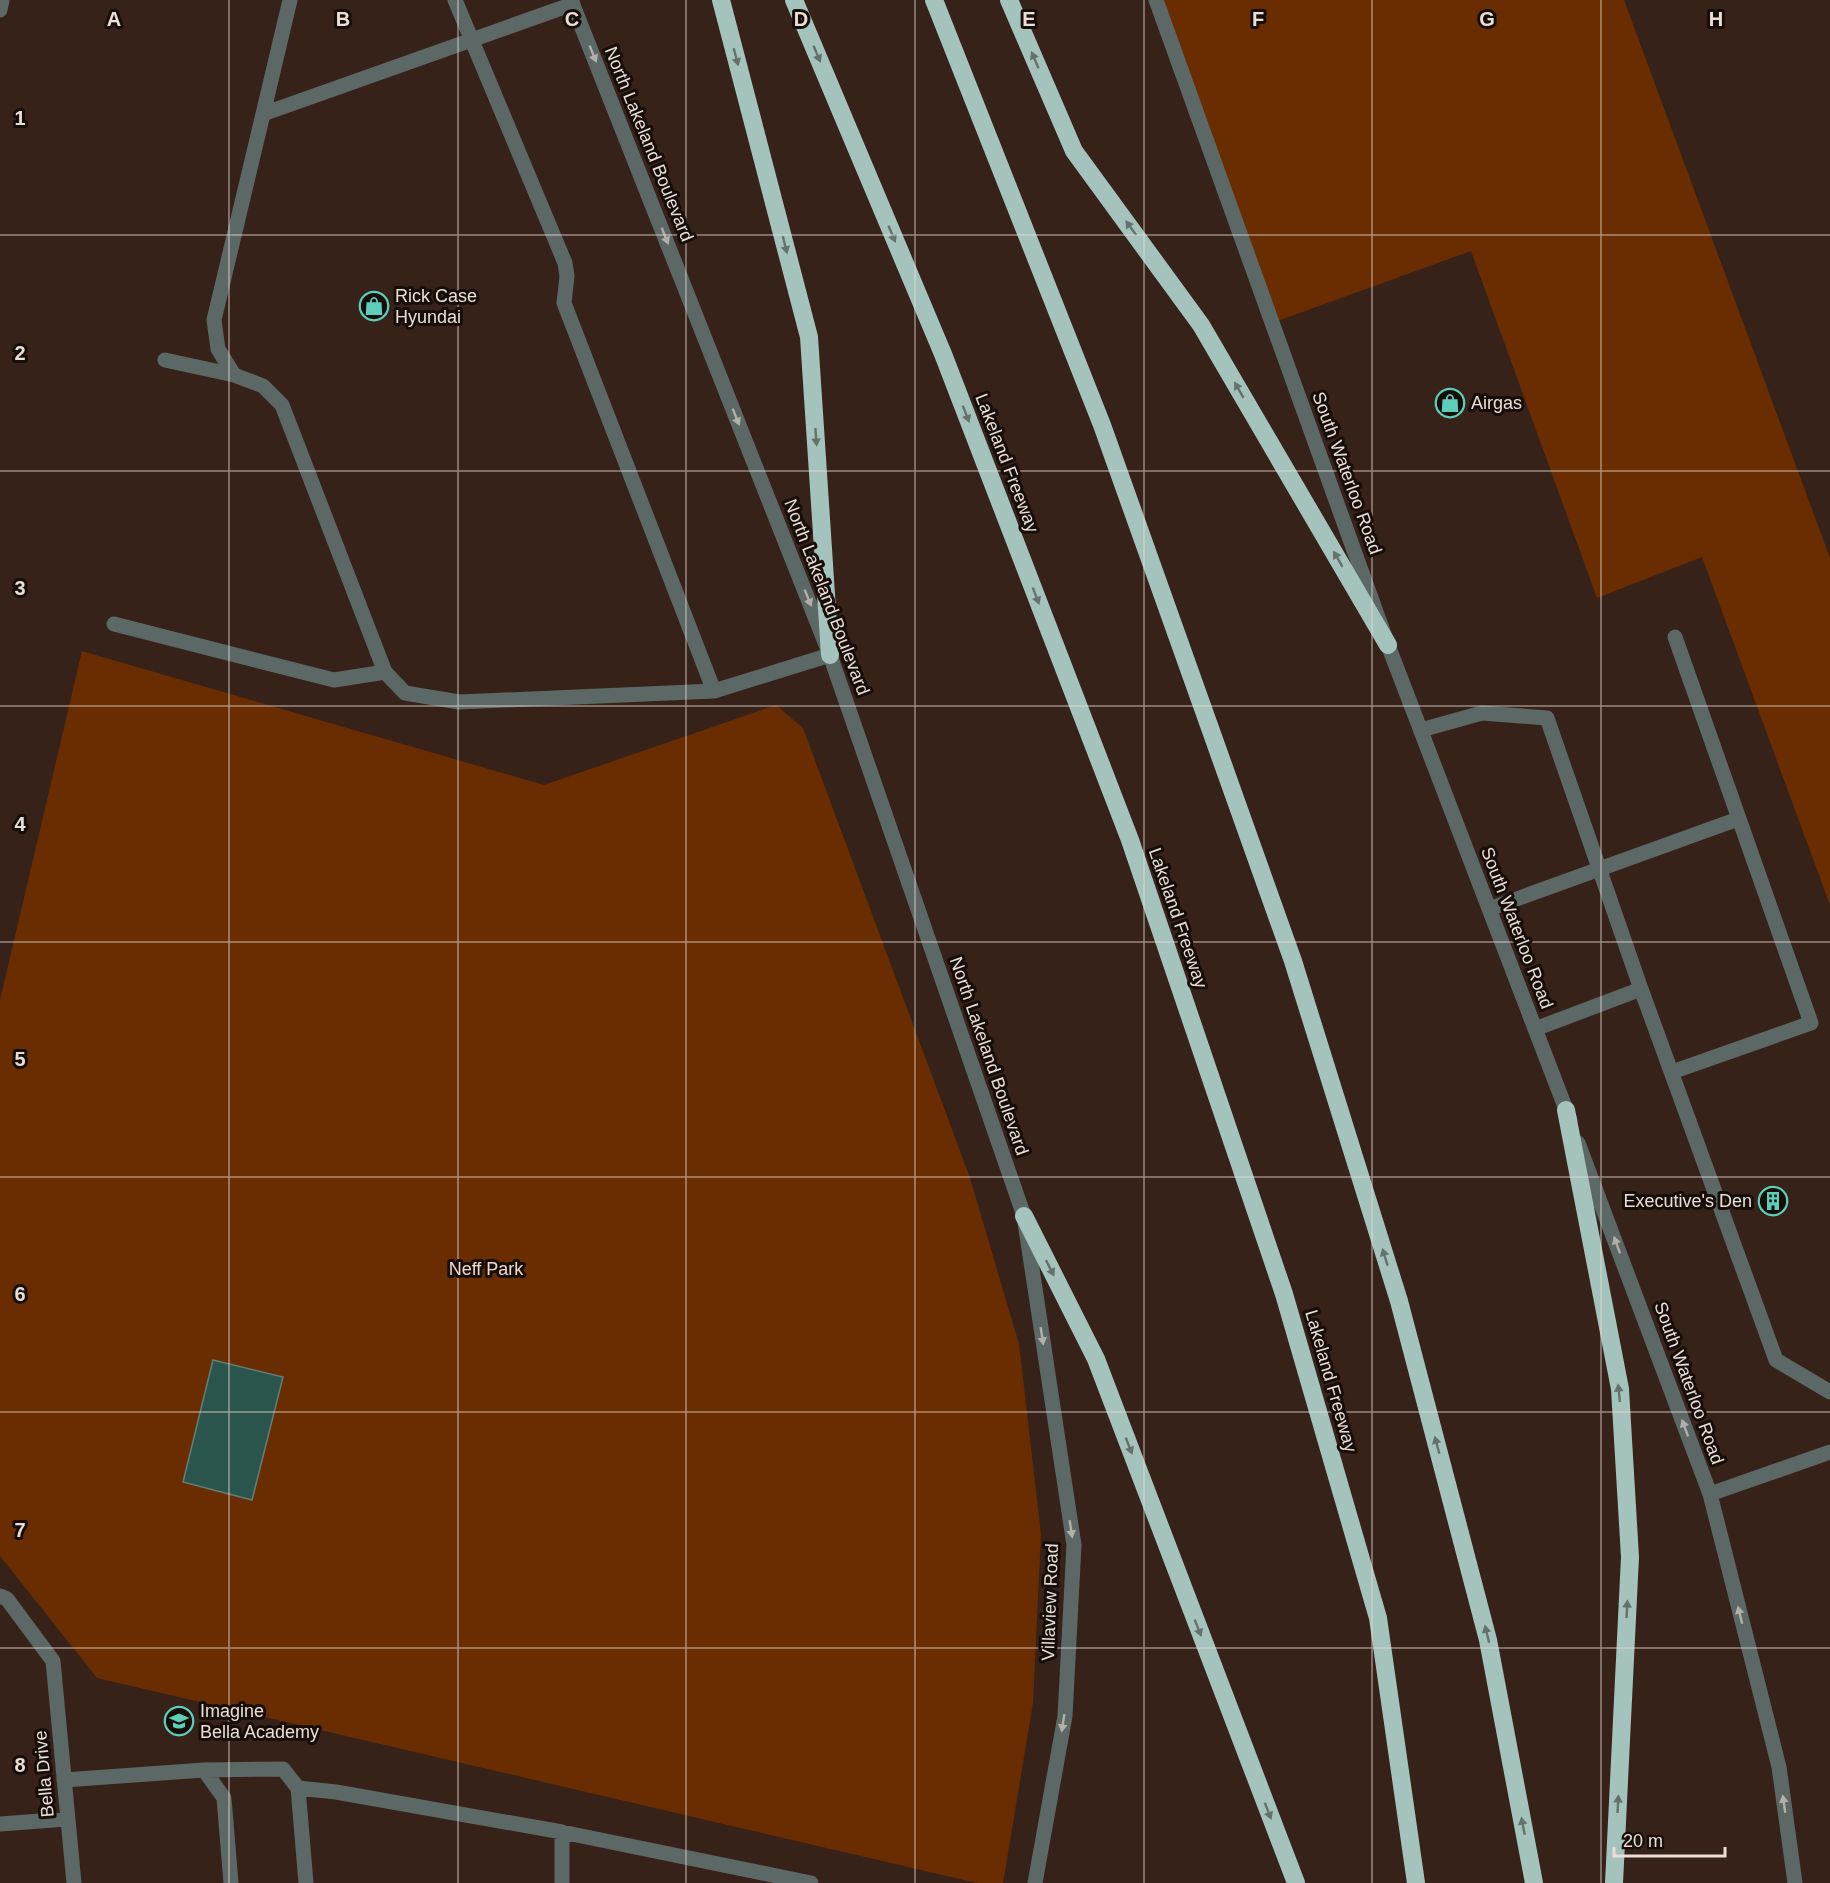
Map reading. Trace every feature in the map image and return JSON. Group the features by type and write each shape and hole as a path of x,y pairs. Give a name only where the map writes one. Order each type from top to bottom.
{"highway":[{"path":"722,0 809,337 831,655"},
{"name":"Lakeland Freeway","path":"794,0 943,354 1121,818 1284,1294 1378,1618 1416,1883"},
{"path":"934,0 1102,425 1296,972 1399,1301 1488,1640 1534,1883"},
{"path":"1009,0 1074,151 1201,325 1389,645"},
{"path":"1566,1110 1620,1389 1630,1557 1614,1883"},
{"path":"1024,1216 1096,1359 1296,1883"}],"street":[{"path":"0,10 2,0"},
{"path":"234,375 218,349 214,320 290,0"},
{"path":"455,0 473,38 565,263 567,276 564,303 714,691"},
{"name":"South Waterloo Road","path":"1156,0 1389,645 1710,1494 1779,1767 1796,1883"},
{"path":"263,114 572,2"},
{"name":"North Lakeland Boulevard","path":"572,2 831,655 1024,1216"},
{"path":"165,360 234,375 263,386 282,405 385,672 405,693 459,702 714,691 831,655"},
{"path":"114,624 334,680 385,672"},
{"path":"1672,1072 1811,1023 1675,637"},
{"path":"1421,730 1482,713 1547,718 1601,867 1641,989 1776,1360 1830,1392"},
{"path":"1489,909 1738,819"},
{"path":"1535,1029 1641,989"},
{"name":"Villaview Road","path":"1024,1216 1074,1545 1065,1716 1035,1883"},
{"path":"1710,1494 1830,1452"},
{"name":"Bella Drive","path":"0,1596 7,1599 52,1661 74,1883"},
{"path":"64,1780 204,1770 283,1768 298,1788 306,1883"},
{"path":"204,1770 224,1798 231,1883"},
{"path":"298,1788 336,1792 562,1832 811,1883"},
{"path":"0,1824 68,1819"},
{"path":"562,1832 562,1883"}],"green space":[{"path":"1156,0 1624,0 1830,558 1830,905 1702,557 1597,598 1471,251 1272,323"},
{"name":"Neff Park","path":"82,651 544,785 776,705 803,728 970,1178 1019,1344 1041,1534 1033,1703 1003,1883 977,1883 97,1678 0,1556 0,1000"}],"water":[{"path":"213,1360 283,1377 252,1500 183,1482"}],"place":[{"name":"Rick Case Hyundai","path":"374,306"},
{"name":"Airgas","path":"1450,403"},
{"name":"Executive's Den","path":"1773,1201"},
{"name":"Imagine Bella Academy","path":"179,1721"}]}
